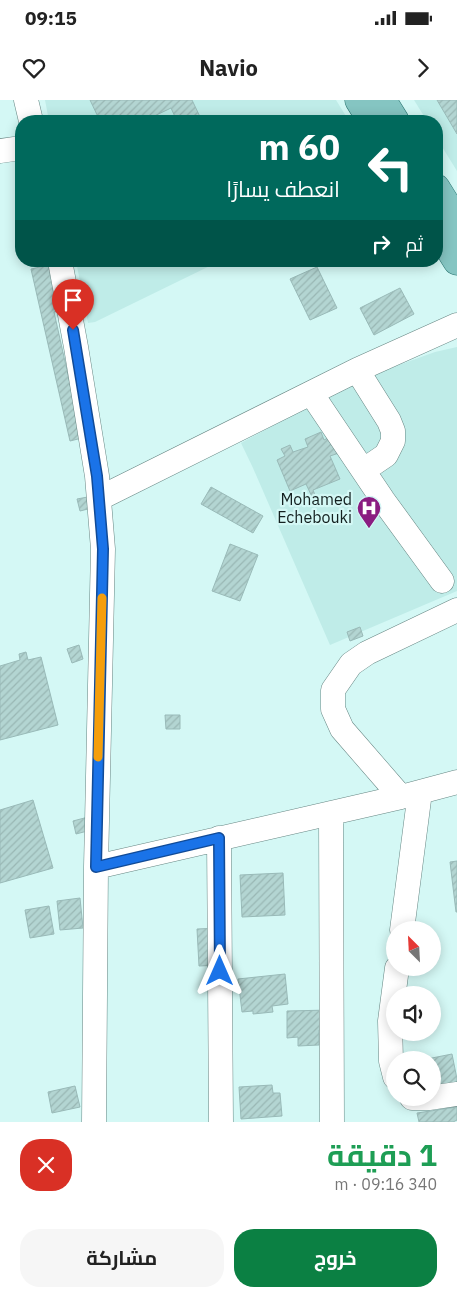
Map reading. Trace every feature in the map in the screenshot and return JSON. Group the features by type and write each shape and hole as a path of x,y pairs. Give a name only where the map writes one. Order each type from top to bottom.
{"main road":[{"path":"359,100 368,115"},
{"path":"382,100 391,115"},
{"path":"443,199 457,222"},
{"path":"443,238 457,261"}],"street":[{"path":"26,100 30,115"},
{"path":"0,151 15,149"},
{"path":"61,267 97,476 103,549 96,867 94,1122"},
{"path":"100,498 357,370 457,325"},
{"path":"357,370 389,421 393,431 393,441 386,455 364,470"},
{"path":"312,393 383,500 442,581"},
{"path":"403,921 410,794 342,729 333,709 333,690 351,664 367,653 457,610"},
{"path":"96,867 457,782"},
{"path":"331,812 332,1122"},
{"path":"219,838 221,1122"},
{"path":"391,1051 390,1022 396,976"},
{"path":"441,1096 457,1094"}],"shaded area":[{"path":"45,100 336,100 345,115 48,115"},
{"path":"414,100 457,100 457,171 443,148 443,115 423,115"},
{"path":"77,267 208,267 95,322 88,323"},
{"name":"Mohamed Echebouki","path":"457,347 457,591 330,645 241,443 357,380 435,352"}],"building":[{"path":"90,100 192,100 199,115 174,115 171,108 156,115 97,115"},
{"path":"437,100 457,100 457,134"},
{"path":"63,267 73,308 54,312 82,438 70,441 31,269"},
{"path":"317,267 337,308 310,320 290,279"},
{"path":"400,288 414,314 374,335 360,308"},
{"path":"321,432 324,440 332,436 339,453 330,456 340,479 313,490 317,500 314,501 306,484 290,491 277,460 285,456 281,449 290,445 293,452 308,447 305,439"},
{"path":"211,487 263,516 253,533 201,504"},
{"path":"93,496 96,507 80,511 77,499"},
{"path":"230,544 258,555 240,601 212,591"},
{"path":"360,627 363,636 350,641 347,632"},
{"path":"79,645 83,659 72,663 67,649"},
{"path":"26,652 28,660 41,657 58,725 0,740 0,666 20,660 19,654"},
{"path":"165,715 180,715 180,729 166,729"},
{"path":"33,800 53,868 0,883 0,810"},
{"path":"92,816 95,829 76,834 73,821"},
{"path":"457,861 457,912 456,912 450,862"},
{"path":"283,873 285,915 242,917 240,875"},
{"path":"80,898 83,928 60,930 57,901"},
{"path":"49,906 54,934 30,938 25,910"},
{"path":"219,928 221,965 199,966 197,929"},
{"path":"285,974 288,1004 272,1006 273,1012 253,1014 253,1011 242,1012 238,979"},
{"path":"330,1010 330,1030 319,1030 319,1045 298,1046 298,1037 287,1038 287,1011"},
{"path":"452,1054 457,1085 441,1088 441,1056"},
{"path":"272,1085 273,1093 280,1093 282,1116 241,1119 239,1087"},
{"path":"75,1086 80,1107 52,1113 48,1092"},
{"path":"457,1107 457,1120 453,1122 419,1122 417,1113"}],"slow traffic":[{"path":"98,757 102,598"}],"place":[{"name":"Mohamed Echebouki","path":"369,529"}],"route":[{"path":"73,330 97,476 103,549 96,867 219,838 220,971"}]}
